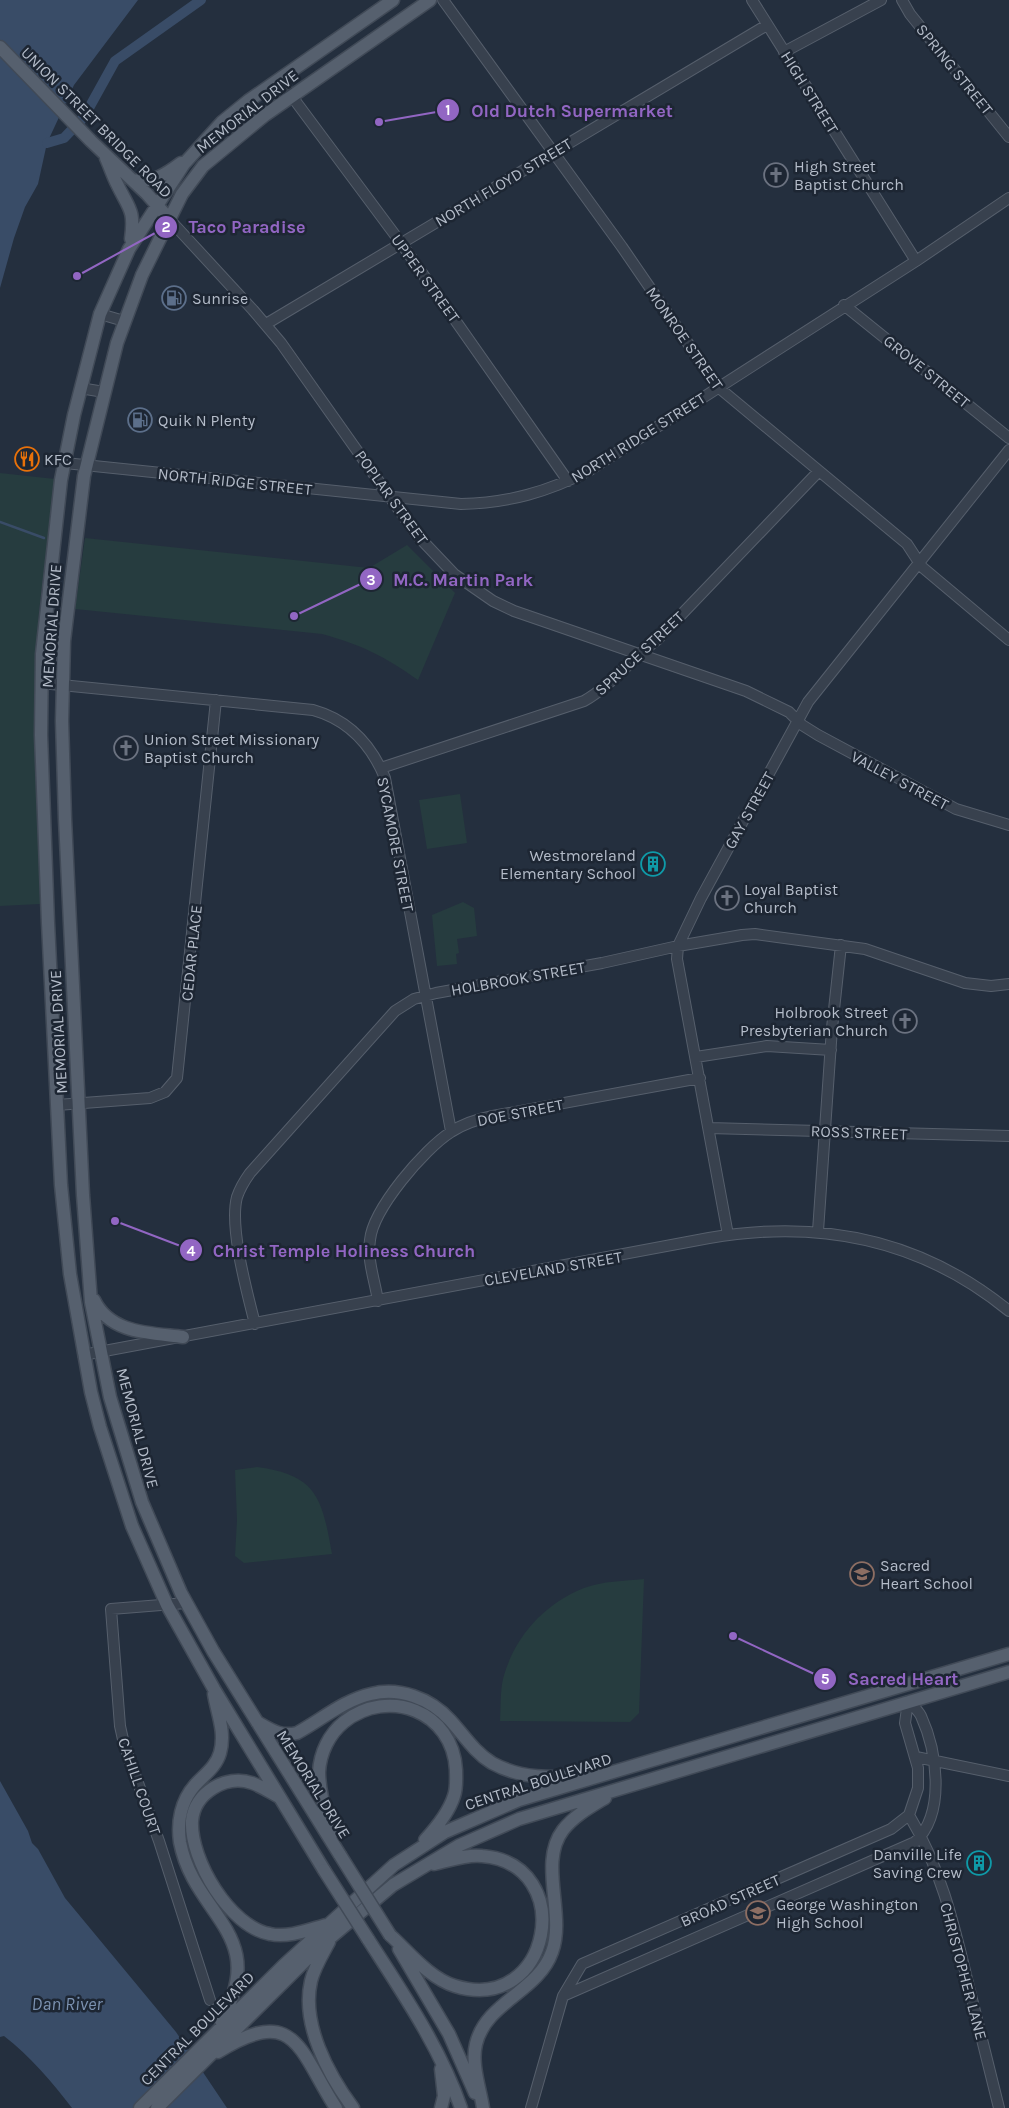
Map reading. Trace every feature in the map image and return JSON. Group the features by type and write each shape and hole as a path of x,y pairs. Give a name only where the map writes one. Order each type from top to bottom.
{"main road":[{"name":"MEMORIAL DRIVE","path":"393,0 278,79 222,122 191,156 156,204 130,246 100,314 80,388 65,463 48,585 41,683 48,923 65,1236 83,1355 100,1427 120,1490 148,1564 167,1605 214,1689 248,1741 280,1798 368,1938 440,2059 461,2108"},
{"name":"MEMORIAL DRIVE","path":"430,0 291,96 202,166 182,194 142,275 124,321 86,465 71,574 62,685 69,931 90,1293 116,1420 131,1472 159,1546 186,1603 256,1722 390,1934 449,2034 482,2108"},
{"name":"UNION STREET BRIDGE ROAD","path":"0,47 170,220"},
{"path":"103,152 117,185 130,205 133,225 130,246"},
{"path":"132,180 143,181 162,176 191,156"},
{"path":"90,1293 103,1314 124,1328 135,1332 184,1337"},
{"name":"CENTRAL BOULEVARD","path":"157,2108 394,1865 444,1832 496,1809 1009,1654"},
{"name":"CENTRAL BOULEVARD","path":"140,2108 215,2032 330,1930 419,1868 489,1831 519,1819 1009,1672"},
{"path":"214,1689 222,1728 220,1753 210,1771 187,1796 182,1807 179,1830 183,1851 191,1871 226,1928 238,1956 238,1978 233,1996 215,2032"},
{"path":"256,1722 281,1734 290,1735 298,1733 340,1707 369,1694 390,1692 408,1694 441,1711 484,1757 509,1771 540,1777 604,1775"},
{"path":"336,1850 321,1791 320,1772 324,1749 337,1729 354,1715 374,1707 393,1706 412,1709 436,1725 450,1745 456,1767 454,1796 435,1828 416,1850"},
{"path":"280,1798 252,1783 242,1781 223,1783 205,1794 199,1802 192,1819 194,1842 201,1862 220,1896 239,1919 249,1926 259,1932 281,1935 330,1930 311,1979 309,2001 324,2058 353,2108"},
{"path":"482,2108 475,2055 480,2034 492,2016 541,1974 548,1962 556,1940 558,1921 553,1860 557,1840 562,1830 580,1814 620,1789"},
{"path":"390,1934 443,1981 466,1989 490,1988 512,1979 522,1972 537,1953 543,1932 542,1911 530,1882 515,1867 494,1857 480,1855 419,1868"},
{"path":"201,2062 248,2034 259,2032 282,2034 296,2043 336,2108"},
{"path":"440,2059 444,2090 441,2108"}],"street":[{"name":"MONROE STREET","path":"443,0 622,247 718,387 907,544 919,563 1009,640"},
{"name":"HIGH STREET","path":"752,0 916,260"},
{"path":"784,52 881,0"},
{"name":"SPRING STREET","path":"902,0 1009,137"},
{"name":"NORTH FLOYD STREET","path":"266,324 767,24"},
{"name":"UPPER STREET","path":"278,79 401,243 568,481"},
{"name":"NORTH RIDGE STREET","path":"65,463 393,499 461,504 485,504 528,496 568,481 590,470 1009,198"},
{"name":"POPLAR STREET","path":"170,220 266,324 393,499 416,534 454,574 473,589 514,611 746,691 789,712 798,720"},
{"name":"GROVE STREET","path":"844,305 1009,438"},
{"path":"100,314 124,321"},
{"path":"80,388 104,392"},
{"name":"GAY STREET","path":"728,1235 677,959 678,946 701,898 808,702 1009,450"},
{"name":"SPRUCE STREET","path":"381,768 584,701 610,684 640,653 657,640 818,471"},
{"name":"SYCAMORE STREET","path":"41,683 313,710 328,714 354,730 374,755 381,768 398,846 424,995 451,1131"},
{"name":"CEDAR PLACE","path":"57,1105 150,1098 165,1092 178,1078 216,700"},
{"name":"VALLEY STREET","path":"798,720 833,744 924,794 972,815 1009,825"},
{"name":"HOLBROOK STREET","path":"255,1324 235,1225 237,1198 242,1184 395,1011 424,995 742,934 841,944 865,949 965,983 991,986 1009,984"},
{"path":"818,1231 831,1050 841,944"},
{"path":"696,1057 767,1046 831,1050"},
{"name":"DOE STREET","path":"378,1300 369,1251 372,1229 377,1216 411,1171 433,1146 451,1131 476,1120 494,1116 700,1078"},
{"name":"ROSS STREET","path":"709,1128 1009,1136"},
{"name":"CLEVELAND STREET","path":"83,1355 728,1235 783,1230 818,1231 869,1240 922,1258 972,1284 1009,1311"},
{"name":"CAHILL COURT","path":"186,1603 111,1609 120,1726 124,1744 159,1841 210,2000"},
{"path":"908,1701 905,1723 916,1757 918,1788 909,1815"},
{"path":"908,1701 920,1714 934,1760 936,1784 933,1806 922,1836"},
{"path":"916,1757 1009,1776"},
{"name":"CHRISTOPHER LANE","path":"909,1815 922,1836 936,1867 949,1910 999,2108"},
{"name":"BROAD STREET","path":"531,2108 563,1996 582,1964 891,1829 909,1815"},
{"name":"BROAD STREET","path":"563,1996 915,1842 922,1836"}],"green space":[{"path":"0,473 55,479 39,612 36,685 40,904 0,906"},
{"path":"85,538 369,568 407,545 455,593 418,680 372,652 349,642 322,634 75,609"},
{"path":"460,794 467,843 427,849 419,800"},
{"path":"463,902 474,908 477,936 457,939 459,953 456,954 457,964 437,966 432,915"},
{"path":"257,1467 293,1476 314,1493 325,1518 332,1554 244,1563 235,1556 237,1520 235,1470"},
{"path":"644,1579 639,1713 630,1722 500,1721 502,1684 508,1664 523,1636 544,1613 556,1603 584,1588 606,1583"}],"water":[{"path":"0,0 138,0 74,85 47,143 38,184 25,207 0,288"},
{"name":"Dan River","path":"0,1781 28,1831 32,1843 38,1849 65,1898 176,2032 227,2108 72,2108 32,2061 4,2036 0,2037"}],"waterway":[{"path":"47,143 64,138 84,117 115,61 201,0"},
{"path":"0,522 44,538"}],"place":[{"name":"Old Dutch Supermarket","path":"379,122"},
{"name":"High Street Baptist Church","path":"776,175"},
{"name":"Taco Paradise","path":"77,276"},
{"name":"Sunrise","path":"174,298"},
{"name":"Quik N Plenty","path":"140,420"},
{"name":"KFC","path":"27,459"},
{"name":"M.C. Martin Park","path":"294,616"},
{"name":"Union Street Missionary Baptist Church","path":"126,748"},
{"name":"Westmoreland Elementary School","path":"653,864"},
{"name":"Loyal Baptist Church","path":"727,898"},
{"name":"Holbrook Street Presbyterian Church","path":"905,1021"},
{"name":"Christ Temple Holiness Church","path":"115,1221"},
{"name":"Sacred Heart School","path":"862,1574"},
{"name":"Sacred Heart","path":"733,1636"},
{"name":"Danville Life Saving Crew","path":"979,1863"},
{"name":"George Washington High School","path":"758,1913"}]}
